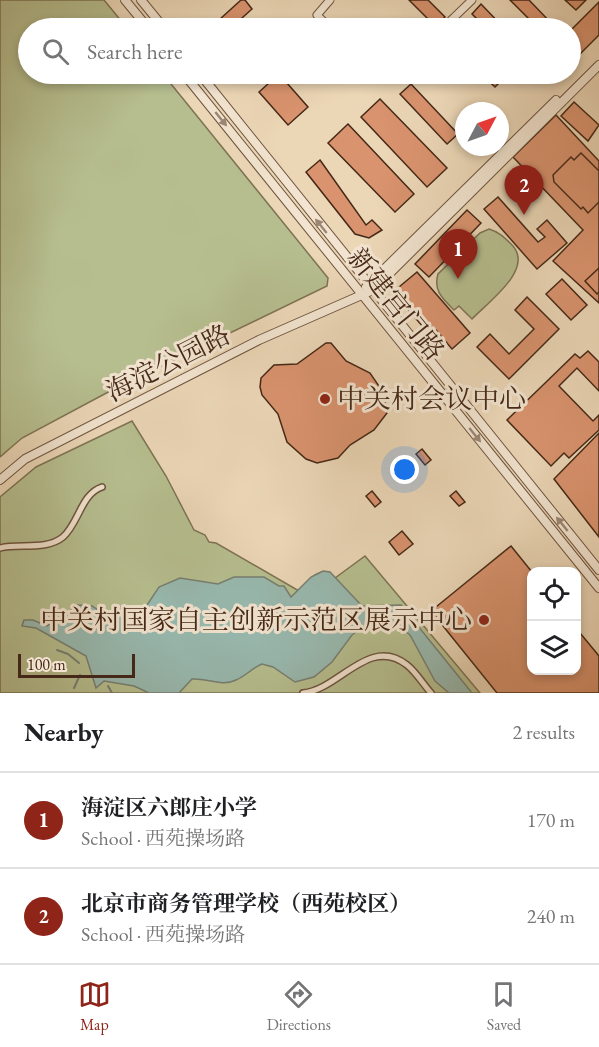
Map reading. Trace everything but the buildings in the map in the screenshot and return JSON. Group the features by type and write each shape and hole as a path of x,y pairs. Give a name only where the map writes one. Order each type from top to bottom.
{"street":[{"path":"125,0 140,18"},
{"path":"141,0 156,18"},
{"path":"320,18 317,15 330,0"},
{"path":"453,18 472,0"},
{"path":"581,75 599,57"},
{"path":"581,82 599,65"},
{"name":"新建宫门路","path":"192,84 599,588"},
{"name":"新建宫门路","path":"208,84 599,570"},
{"path":"370,287 572,84"},
{"path":"370,287 579,84"},
{"name":"海淀公园路","path":"0,480 26,459 46,448 259,340 362,295 370,287"},
{"path":"0,548 15,544 33,547 62,537 92,490 102,487"},
{"path":"303,693 315,692 340,678 352,667 376,656 391,658 407,665 431,693"}],"green space":[{"path":"0,0 104,0 119,18 18,18 18,84 171,84 328,278 327,286 112,390 22,438 0,457"},
{"path":"489,229 501,235 512,245 517,254 518,264 506,285 472,319 459,306 454,310 446,302 438,290 438,274 480,233"},
{"path":"132,421 166,476 194,530 205,535 209,542 216,543 299,591 316,575 325,572 335,578 365,556 480,693 0,693 0,497 36,467"}],"water":[{"path":"323,571 330,572 362,606 401,605 472,693 449,693 435,681 410,635 398,625 384,623 366,625 352,635 332,662 314,677 295,682 273,667 262,664 231,682 192,679 179,693 149,693 134,686 104,681 96,688 86,656 36,628 22,626 24,620 33,620 47,626 78,605 92,606 101,612 122,615 143,611 159,587 180,578 218,584 234,577 264,577 279,586 284,586 291,597 311,577"}],"waterway":[{"path":"57,650 68,654 79,663"},
{"path":"74,688 80,675"},
{"path":"108,686 112,693"}],"place":[{"name":"北京市商务管理学校（西苑校区）","path":"524,215"},
{"name":"海淀区六郎庄小学","path":"458,279"},
{"name":"中关村会议中心","path":"325,399"},
{"name":"中关村国家自主创新示范区展示中心","path":"484,620"}]}
